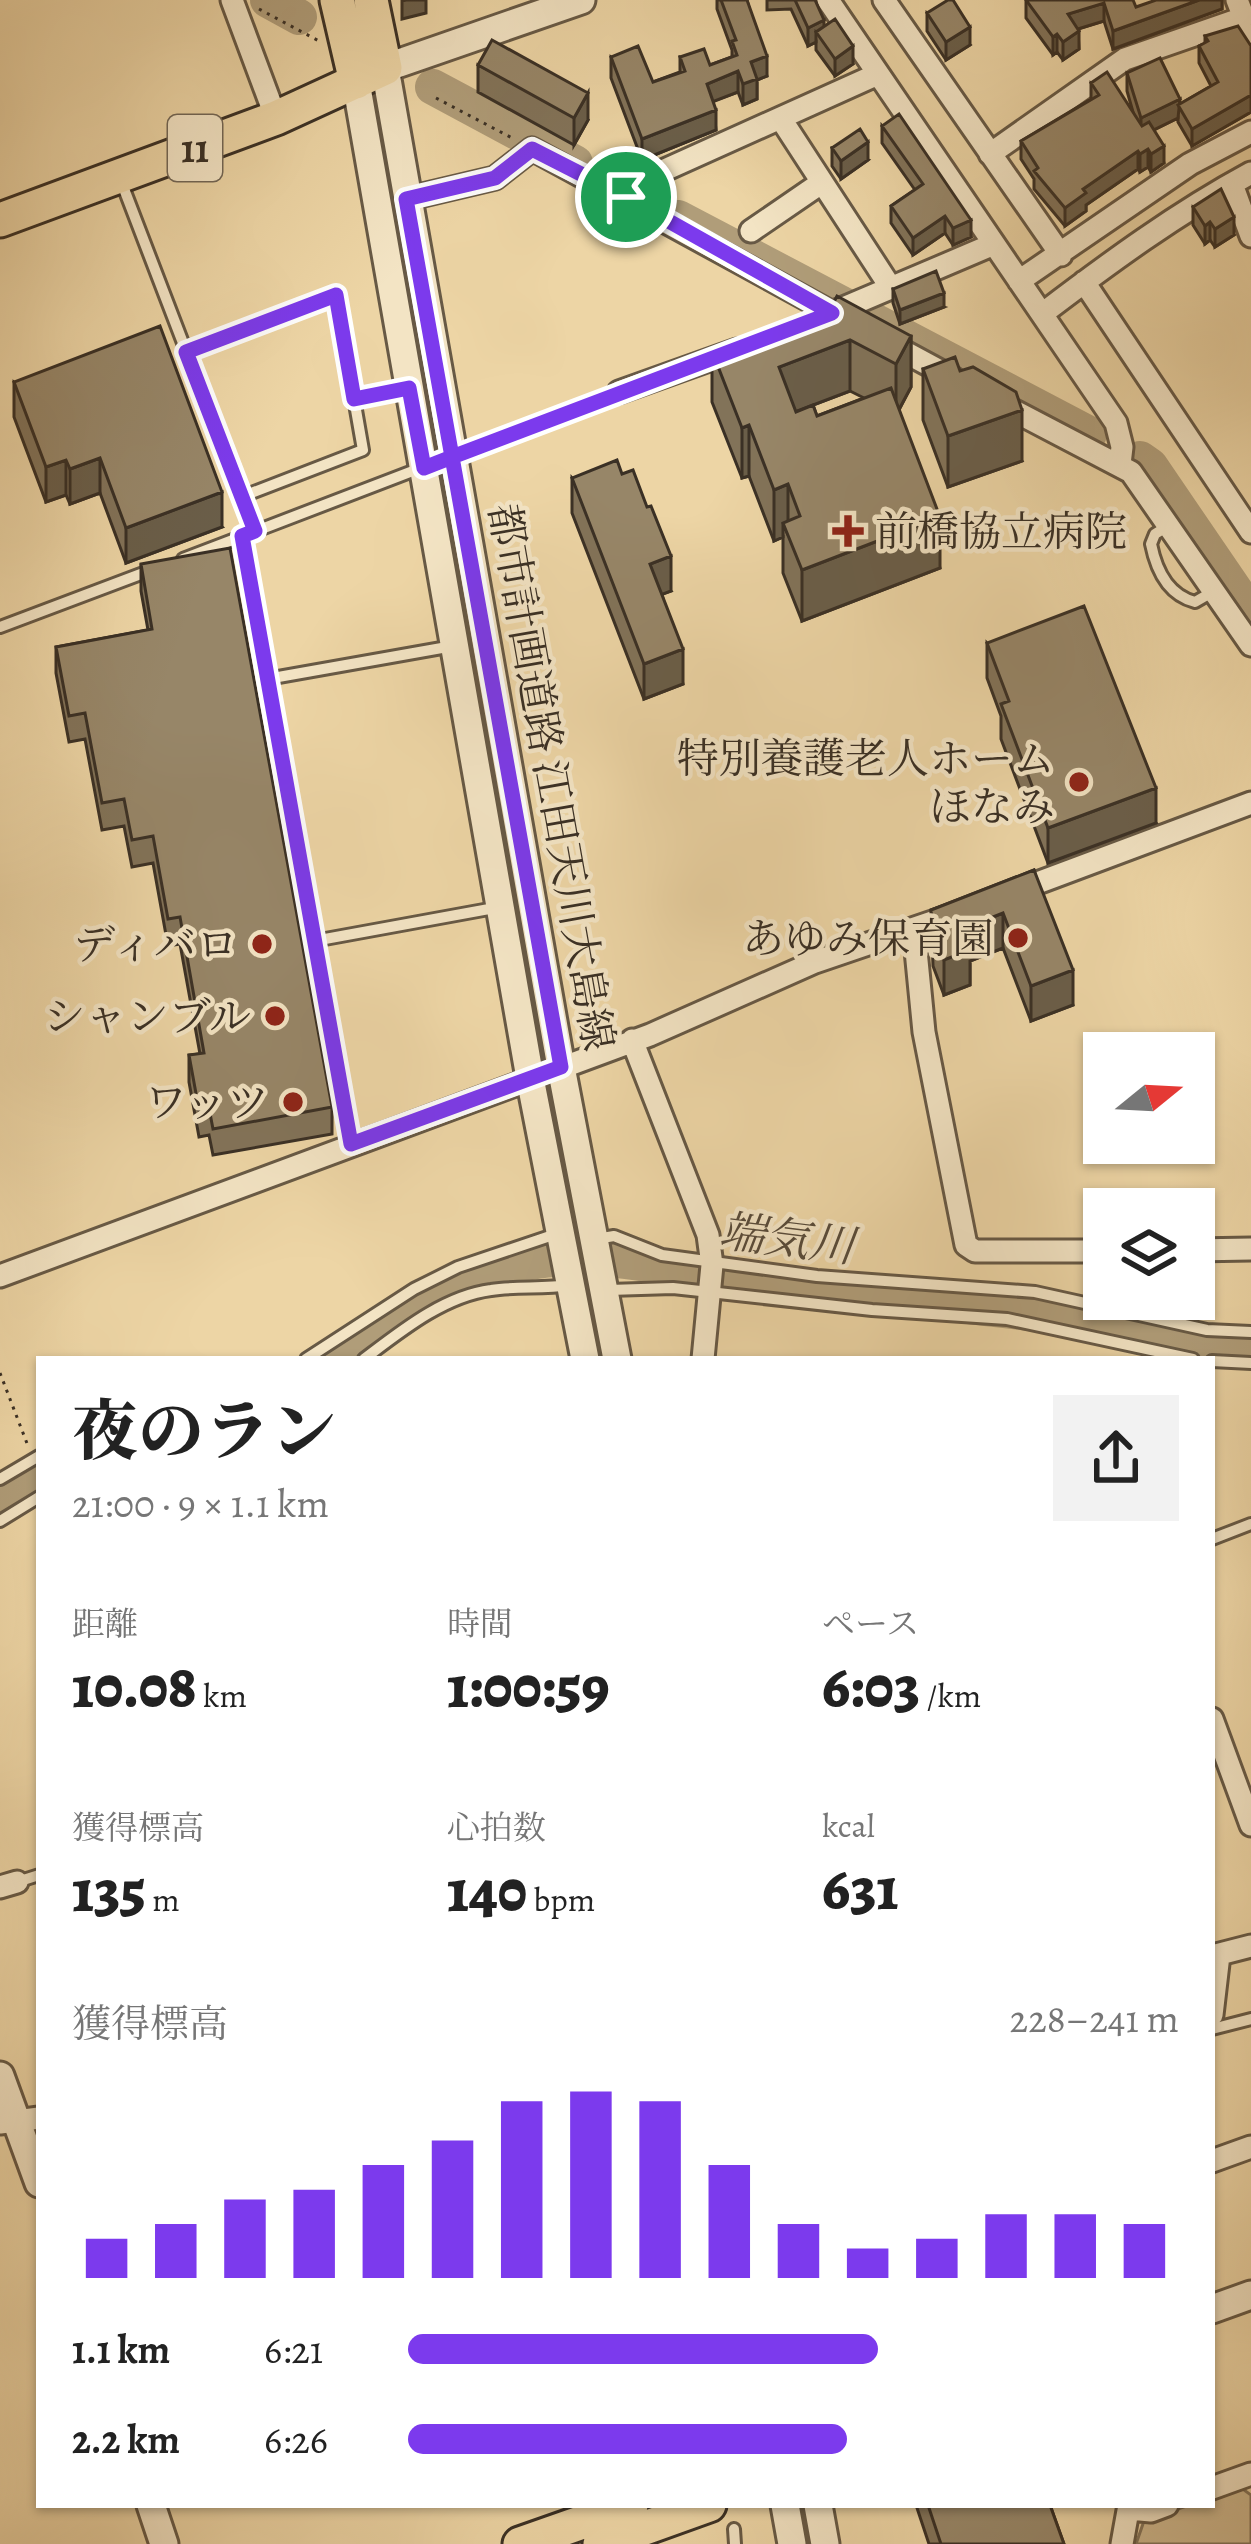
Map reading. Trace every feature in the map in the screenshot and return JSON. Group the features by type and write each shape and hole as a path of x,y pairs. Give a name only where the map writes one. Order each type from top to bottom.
{"main road":[{"path":"337,0 371,75"},
{"path":"371,0 371,75"},
{"name":"11","path":"0,220 276,118 371,75"},
{"path":"520,2544 623,2508"},
{"path":"599,2544 721,2517"}],"street":[{"path":"232,0 276,118"},
{"path":"371,75 580,0"},
{"path":"828,0 1116,423 1120,464"},
{"path":"884,0 1060,255"},
{"path":"990,154 1125,59 1244,18"},
{"path":"626,197 638,182 878,74"},
{"name":"都市計画道路 江田天川大島線","path":"371,75 406,199 616,1356"},
{"name":"都市計画道路 江田天川大島線","path":"371,75 409,388 530,1078 584,1356"},
{"path":"781,119 890,288"},
{"path":"1019,281 1190,164 1251,131"},
{"path":"406,199 495,178 532,149 842,308 1096,455 1120,464 1138,480 1162,530 1207,596 1251,645"},
{"path":"1042,314 1242,178 1251,236"},
{"path":"751,231 821,183"},
{"path":"801,325 994,244"},
{"path":"1084,282 1250,530"},
{"path":"619,392 760,341"},
{"path":"0,1276 632,1040 815,962 914,930 1251,803"},
{"path":"914,930 924,1032 966,1245 975,1251 1083,1251"},
{"path":"632,1040 701,1211 712,1263 704,1356"},
{"path":"1215,1250 1251,1249"},
{"path":"1219,1761 1251,1826"},
{"path":"1215,1956 1251,1946"},
{"path":"0,2076 36,2174"},
{"path":"1215,2160 1251,2147"},
{"path":"1215,2308 1251,2295"},
{"path":"1215,2487 1250,2476"},
{"path":"152,2508 164,2544"},
{"path":"785,2508 792,2544"},
{"path":"819,2508 825,2544"},
{"path":"1122,2544 1129,2508"}],"lane":[{"path":"119,176 255,531"},
{"path":"186,352 336,295 363,450 241,497"},
{"path":"354,399 409,388"},
{"path":"0,628 619,392"},
{"path":"1162,530 1153,553 1168,585 1183,599 1207,596"},
{"path":"242,536 351,1144"},
{"path":"267,679 455,645"},
{"path":"314,941 500,907"},
{"path":"597,1245 614,1236 662,1255 712,1263 817,1276 1013,1289 1207,1330 1251,1332"},
{"path":"311,1356 414,1288 458,1267 563,1242"},
{"path":"368,1356 408,1326 462,1298 487,1290 571,1283"},
{"path":"605,1287 673,1288 1007,1319 1179,1356"},
{"path":"1215,1361 1251,1363"},
{"path":"0,1479 36,1458"},
{"path":"0,1521 36,1499"},
{"path":"1215,1538 1251,1524"},
{"path":"1215,2028 1251,2019"},
{"path":"721,2517 735,2544"}],"path":[{"path":"259,9 326,45"},
{"path":"436,98 532,149"},
{"path":"0,1373 36,1458"}],"shaded area":[{"path":"1240,2487 1251,2495 1251,2544 1136,2544 1144,2521 1181,2508 1215,2508 1215,2496"}],"building":[{"path":"721,0 747,0 767,56 751,62 757,79 743,84 738,71 707,84 716,110 642,139 611,57 638,46 653,82 685,71 680,57 704,49 710,65 737,55"},
{"path":"795,0 815,0 824,20 808,28"},
{"path":"953,0 970,27 946,42 927,13"},
{"path":"1026,0 1133,0 1136,7 1156,0 1199,0 1113,31 1104,3 1068,14 1079,31 1063,42 1057,34 1053,37"},
{"path":"835,19 853,46 835,59 816,32"},
{"path":"1238,26 1251,46 1251,95 1192,129 1178,105 1218,82 1199,46 1208,41 1205,36"},
{"path":"492,40 588,93 574,118 478,65"},
{"path":"1160,58 1180,99 1141,118 1127,73"},
{"path":"1107,72 1142,126 1149,122 1164,146 1151,154 1148,149 1138,151 1083,189 1086,193 1065,208 1034,171 1038,168 1021,141 1099,95 1091,83"},
{"path":"899,114 971,220 953,228 945,216 913,238 891,206 923,184 882,126"},
{"path":"860,129 868,142 841,161 832,148"},
{"path":"1221,189 1234,217 1215,229 1210,222 1205,226 1193,207"},
{"path":"936,271 944,293 900,310 893,289"},
{"path":"837,296 911,336 896,364 850,340 779,367 796,412 813,405 817,416 891,388 940,517 802,570 783,523 800,516 788,484 774,490 749,425 742,428 712,351 832,306"},
{"path":"160,326 222,492 126,528 100,458 70,469 66,460 46,467 14,382"},
{"path":"955,357 960,371 973,367 1016,392 1022,410 948,436 923,369"},
{"path":"617,460 622,474 633,470 671,556 650,564 683,649 644,664 572,478"},
{"path":"230,548 332,1107 213,1129 209,1108 199,1110 189,1055 204,1053 180,917 168,919 153,836 132,840 124,799 102,803 85,713 69,716 56,647 152,629 141,564"},
{"name":"特別養護老人ホーム ほなみ","path":"1084,606 1156,788 1048,828 1001,704 1009,701 987,643"},
{"path":"1034,870 1073,970 1031,986 1003,913 962,929 970,950 944,960 931,910"},
{"path":"929,2508 1051,2508 1064,2544 941,2544"}],"waterway":[{"path":"268,0 299,17"},
{"path":"433,87 575,163"},
{"path":"678,218 1089,434"},
{"path":"1140,459 1150,466 1251,614"},
{"name":"端気川","path":"338,1356 454,1285 508,1267 564,1258 618,1260 754,1282 1053,1316 1251,1345"},
{"name":"端気川","path":"0,1501 36,1479"}],"place":[{"name":"前橋協立病院","path":"848,531"},
{"name":"特別養護老人ホーム ほなみ","path":"1079,782"},
{"name":"あゆみ保育園","path":"1018,938"},
{"name":"ディバロ","path":"262,944"},
{"name":"シャンブル","path":"275,1016"},
{"name":"ワッツ","path":"293,1102"}],"route":[{"path":"626,197 532,149 495,178 406,199 452,457 424,468 409,388 354,399 336,295 186,352 255,531 242,536 351,1144 561,1067 452,457 832,313 626,197"}]}
